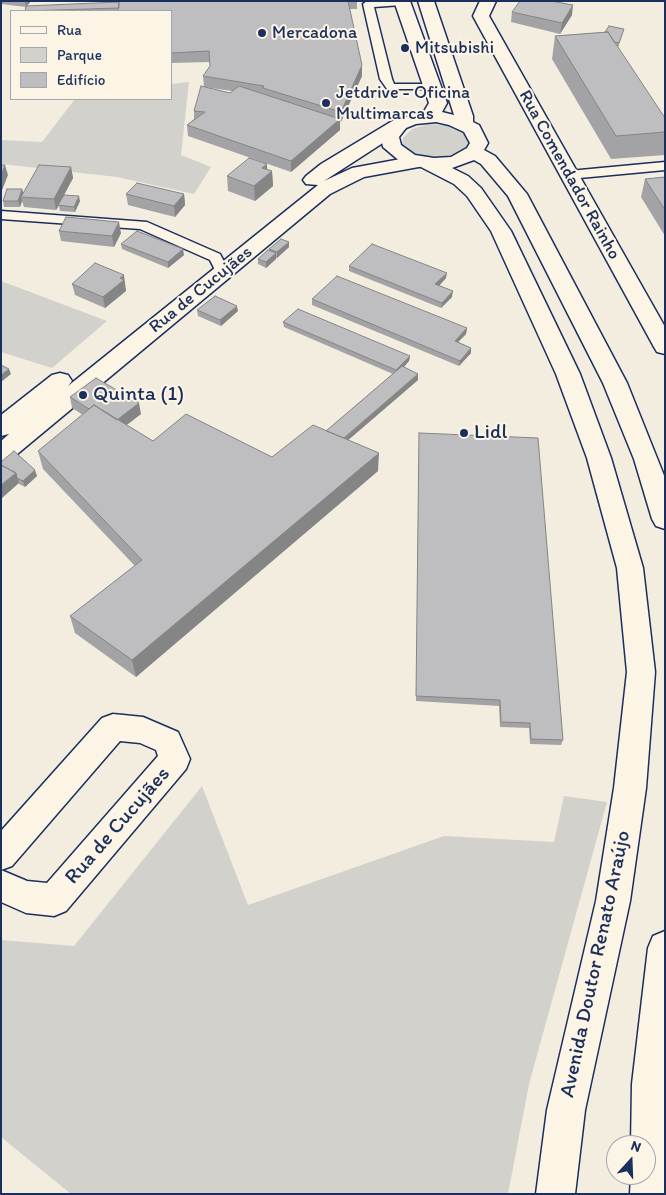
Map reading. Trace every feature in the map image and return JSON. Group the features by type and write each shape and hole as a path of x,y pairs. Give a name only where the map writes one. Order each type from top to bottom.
{"main road":[{"path":"402,1 438,103 430,117"},
{"path":"426,1 464,116 464,124"},
{"name":"Rua Comendador Rainho","path":"488,1 481,16 665,347"},
{"path":"400,124 413,119 430,117 448,118 464,124 477,136 479,142 474,152 455,162 422,163"},
{"name":"Avenida Doutor Renato Araújo","path":"400,124 391,133 390,144 399,154 461,180 474,192 501,231 568,374 599,458 630,568 641,672 630,788 613,901 566,1110 555,1194"},
{"name":"Rua de Cucujães","path":"1,454 328,168 400,124"},
{"path":"474,152 488,160 517,194 614,383 646,459 665,519"},
{"name":"Rua de Cucujães","path":"1,428 219,265 334,183 378,168 422,163"},
{"name":"Rua de Cucujães","path":"1,855 113,727 143,730 167,741 175,759 54,900 26,897 1,886"},
{"path":"650,1194 650,1084 662,989 665,948"}],"lane":[{"path":"402,1 368,4 386,79 391,87 432,87"},
{"path":"569,175 665,166"},
{"path":"1,215 142,226 219,265"}],"green space":[{"path":"189,82 181,155 211,167 194,194 117,177 1,164 1,140 42,142 74,100 172,100 172,84"},
{"path":"429,124 460,129 470,141 470,147 447,160 414,155 406,150 402,144 403,138 412,129"},
{"path":"1,281 107,321 52,368 1,352"},
{"path":"202,786 248,905 444,836 554,842 564,796 607,802 529,1084 508,1194 71,1194 1,1137 1,940 74,946"}],"building":[{"name":"Mercadona","path":"119,1 348,1 362,65 341,112 263,88 264,86 203,76 210,66 209,51 172,53 172,10 118,10"},
{"path":"520,1 551,1 573,5 562,23 512,12"},
{"path":"119,2 119,8 25,10 26,6"},
{"path":"609,26 624,29 619,43 614,42 608,32 605,32"},
{"path":"608,32 665,118 665,132 616,136 555,36"},
{"path":"201,86 230,93 239,86 340,119 291,161 187,125 205,112 194,111"},
{"path":"249,158 267,164 262,168 272,171 254,186 227,176"},
{"path":"1,165 5,165 1,175"},
{"path":"39,165 71,167 54,199 21,197"},
{"path":"665,177 665,210 645,179"},
{"path":"137,183 184,194 174,206 126,194"},
{"path":"7,189 22,189 18,201 3,201"},
{"path":"64,195 79,196 74,207 58,205"},
{"path":"66,217 119,222 112,236 59,231"},
{"path":"137,231 183,249 168,262 121,244"},
{"path":"281,239 289,242 277,252 269,249"},
{"path":"372,244 447,273 435,284 453,291 442,303 349,266"},
{"path":"268,250 276,253 266,262 258,259"},
{"path":"95,263 124,275 120,278 124,280 103,297 72,284"},
{"path":"337,276 467,328 455,341 471,348 460,361 312,299"},
{"path":"215,296 237,306 220,320 197,310"},
{"path":"298,309 410,356 396,370 283,322"},
{"path":"1,365 9,369 1,375"},
{"path":"402,366 418,374 344,438 326,431"},
{"path":"96,378 139,403 117,420 94,405 89,409 70,397"},
{"path":"94,405 153,441 186,414 272,457 313,425 379,453 132,660 70,616 142,560 38,451"},
{"path":"419,433 538,438 563,740 531,739 530,723 501,722 500,700 416,696"},
{"path":"14,451 35,470 23,481 17,478 16,473 1,465 1,462"},
{"path":"1,465 16,473 1,485"}],"place":[{"name":"Mercadona","path":"262,33"},
{"name":"Mitsubishi","path":"405,48"},
{"name":"Jetdrive - Oficina Multimarcas","path":"326,103"},
{"name":"Quinta (1)","path":"83,395"},
{"name":"Lidl","path":"464,433"}]}
